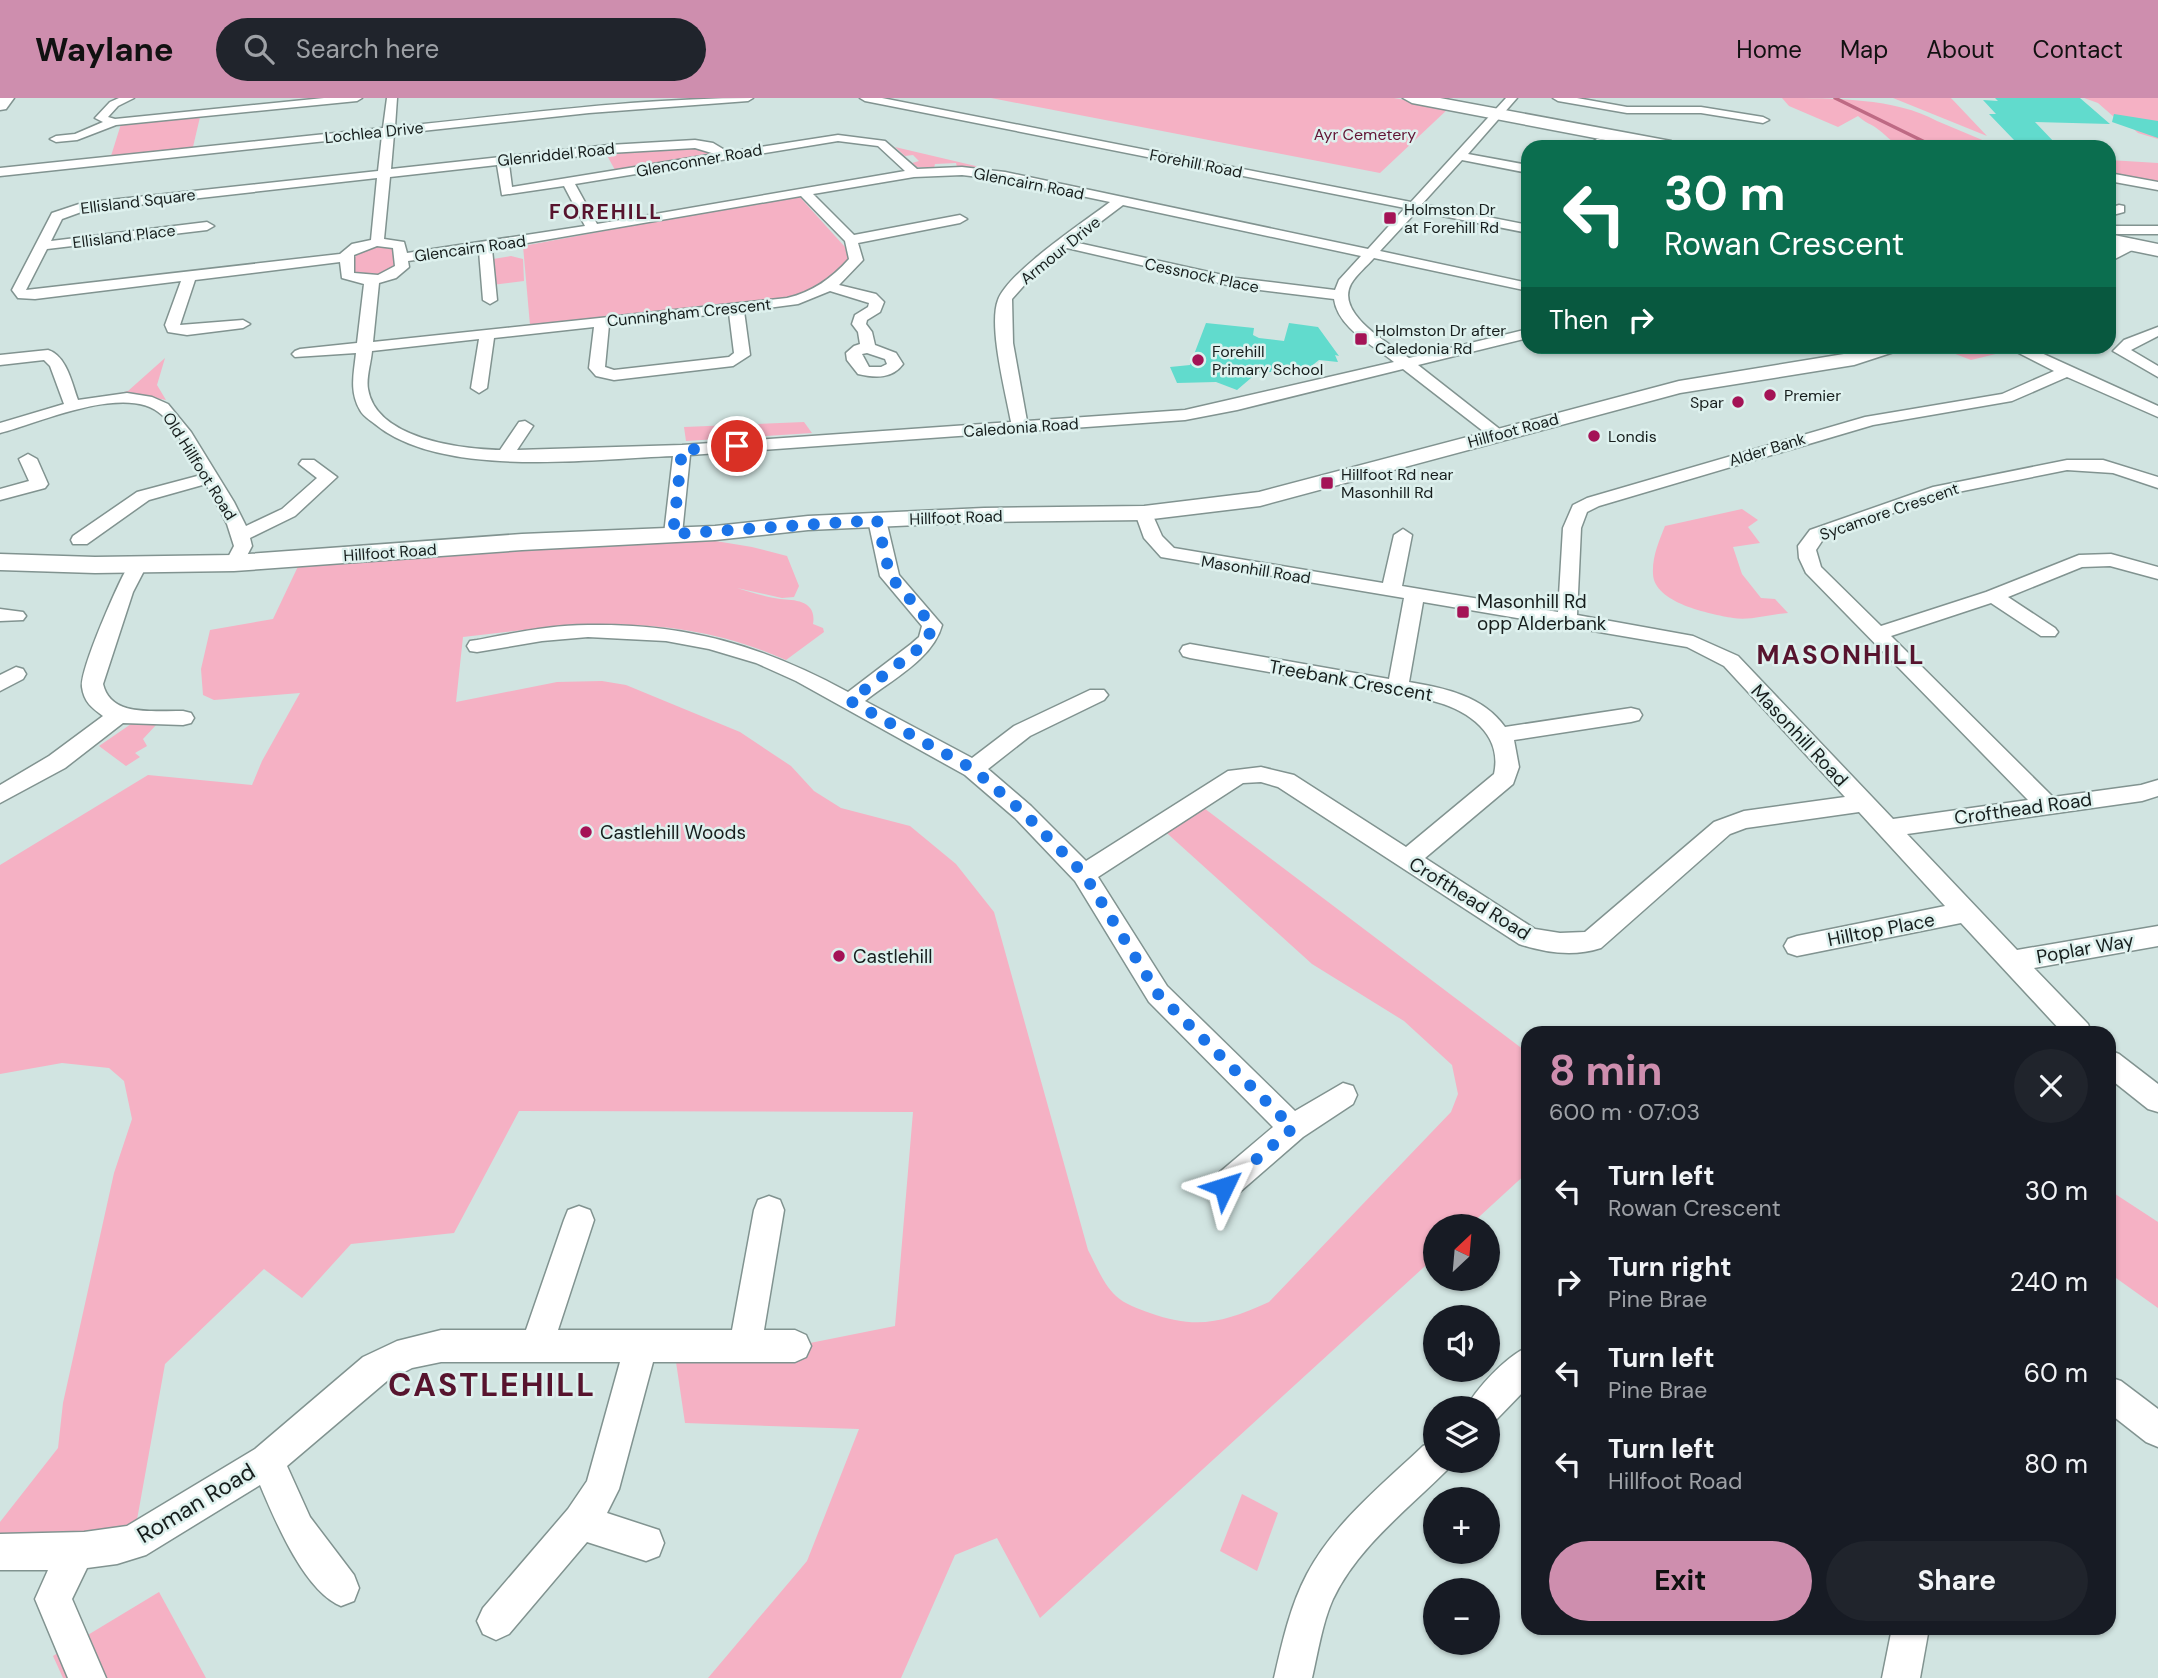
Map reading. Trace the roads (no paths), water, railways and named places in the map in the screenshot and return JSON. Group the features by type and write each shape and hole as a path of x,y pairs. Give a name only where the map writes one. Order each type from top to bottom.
{"main road":[{"path":"0,105 5,98"},
{"path":"1412,98 1635,140"},
{"path":"2116,236 2158,250"}],"street":[{"path":"114,122 101,118 114,104 129,98"},
{"path":"56,139 77,137 114,122 287,102 357,98"},
{"path":"377,242 392,98"},
{"name":"Lochlea Drive","path":"0,172 589,110 748,98"},
{"name":"Forehill Road","path":"865,98 1521,228"},
{"path":"1498,434 1352,322 1341,308 1340,295 1344,283 1496,113 1513,98"},
{"path":"1559,98 1627,110 1701,110 1763,120"},
{"path":"1627,110 1627,124"},
{"path":"804,126 817,141"},
{"name":"Glenconner Road","path":"503,160 506,192 838,138 881,143 914,173"},
{"name":"Glenriddel Road","path":"383,173 682,144 709,146 726,156"},
{"path":"1459,156 1521,168"},
{"name":"Ellisland Square","path":"346,257 23,295 19,290 57,216 66,211 212,214 383,173"},
{"name":"Glencairn Road","path":"402,258 593,229 914,173 985,173 1521,286"},
{"path":"2116,178 2158,186"},
{"path":"568,183 593,229"},
{"path":"804,192 850,240 960,219"},
{"name":"Armour Drive","path":"1020,428 1004,319 1006,299 1020,279 1120,201"},
{"name":"Ellisland Place","path":"41,246 212,214"},
{"path":"2116,235 2158,230"},
{"name":"Cunningham Crescent","path":"300,353 803,299 828,287 856,260 850,240"},
{"path":"377,242 399,245 402,267 397,272 372,280 357,280 347,275 346,257 356,247 377,242"},
{"name":"Cessnock Place","path":"1066,244 1250,286 1294,293 1340,295"},
{"path":"485,246 489,300"},
{"path":"190,275 172,325 173,329 187,331 243,324"},
{"name":"Caledonia Road","path":"372,280 360,389 368,410 384,424 424,445 470,454 505,456 682,450 1185,415 1521,335"},
{"path":"828,287 871,297 877,302 875,309 860,318 859,324 865,332 868,348"},
{"path":"602,320 597,368 602,373 614,375 733,361 742,355 736,307"},
{"path":"2158,331 2129,343 2121,351 2158,373"},
{"path":"479,388 487,334"},
{"name":"Hillfoot Road","path":"0,562 138,565 234,563 877,520 984,515 1144,513 1260,499 1679,387 1854,359 1869,354"},
{"path":"2029,354 2158,412"},
{"path":"0,360 48,355 57,365 73,407"},
{"name":"Alder Bank","path":"1567,620 1572,528 1579,509 1592,502 1871,419 1934,411 2006,397 2066,371"},
{"path":"2115,393 2158,373"},
{"name":"Old Hillfoot Road","path":"0,428 73,407 118,399 153,402 170,415 210,478 241,535 243,547 234,563"},
{"path":"505,456 525,426"},
{"path":"673,534 682,450"},
{"path":"0,495 39,484 28,459"},
{"name":"Sycamore Crescent","path":"2046,804 1813,569 1805,553 1807,542 1817,534 1939,491 2067,465 2087,463 2112,466 2158,484"},
{"path":"241,535 291,512 328,477 308,464"},
{"path":"80,540 96,523 143,496 210,478"},
{"name":"Masonhill Road","path":"1144,513 1153,538 1168,553 1693,642 1731,661 2072,1026"},
{"path":"850,701 918,649 928,639 932,625 890,576 877,520"},
{"path":"1391,591 1403,535"},
{"path":"1876,634 1993,596 2079,561 2095,559 2158,573"},
{"path":"138,565 123,592 92,684 96,700 118,716 183,718"},
{"path":"1398,688 1415,595"},
{"path":"1993,596 2048,632"},
{"path":"477,646 542,635 589,631 666,635 711,643 763,658 850,701 973,769 1023,812 1084,874 1158,994 1293,1128"},
{"name":"Treebank Crescent","path":"1190,651 1427,692 1467,705 1487,719 1500,735"},
{"path":"973,769 1022,731 1097,695"},
{"path":"1408,859 1506,778 1509,767 1508,750 1500,735 1631,715"},
{"path":"0,795 57,762 118,716"},
{"name":"Crofthead Road","path":"1084,874 1219,786 1236,777 1252,773 1270,775 1286,781 1528,937 1553,944 1572,944 1592,941 1722,828 1744,820 1864,803"},
{"name":"Crofthead Road","path":"1888,828 2046,804 2142,793 2158,788"},
{"name":"Hilltop Place","path":"1797,946 1966,912"},
{"name":"Poplar Way","path":"2012,961 2158,936"},
{"path":"2116,1067 2158,1100"},
{"path":"1224,1187 1293,1128 1342,1096"},
{"path":"745,1345 769,1210"},
{"path":"537,1346 579,1220"},
{"name":"Roman Road","path":"0,1552 76,1551 111,1548 132,1542 267,1461 375,1369 408,1352 441,1346 795,1346"},
{"path":"496,1621 581,1522 602,1489 641,1346"},
{"path":"1496,1396 1521,1370"},
{"path":"2116,1398 2158,1430"},
{"name":"Roman Road","path":"267,1461 297,1530 341,1588"},
{"path":"1293,1678 1304,1632 1319,1588 1346,1548 1423,1470"},
{"path":"581,1522 646,1542"},
{"path":"76,1551 52,1599 87,1678"},
{"path":"1900,1678 1909,1635"}],"waterway":[{"path":"1835,98 1921,140"}],"place":[{"name":"Holmston Dr at Forehill Rd","path":"1390,218"},
{"name":"Holmston Dr after Caledonia Rd","path":"1361,339"},
{"name":"Forehill Primary School","path":"1198,360"},
{"name":"Premier","path":"1770,395"},
{"name":"Spar","path":"1738,402"},
{"name":"Londis","path":"1594,436"},
{"name":"Hillfoot Rd near Masonhill Rd","path":"1327,483"},
{"name":"Masonhill Rd opp Alderbank","path":"1463,612"},
{"name":"Castlehill Woods","path":"586,832"},
{"name":"Castlehill","path":"839,956"}],"district":[{"name":"FOREHILL","path":"606,212"},
{"name":"MASONHILL","path":"1841,655"},
{"name":"CASTLEHILL","path":"492,1385"}],"park label":[{"name":"Ayr Cemetery","path":"1365,134"}]}
